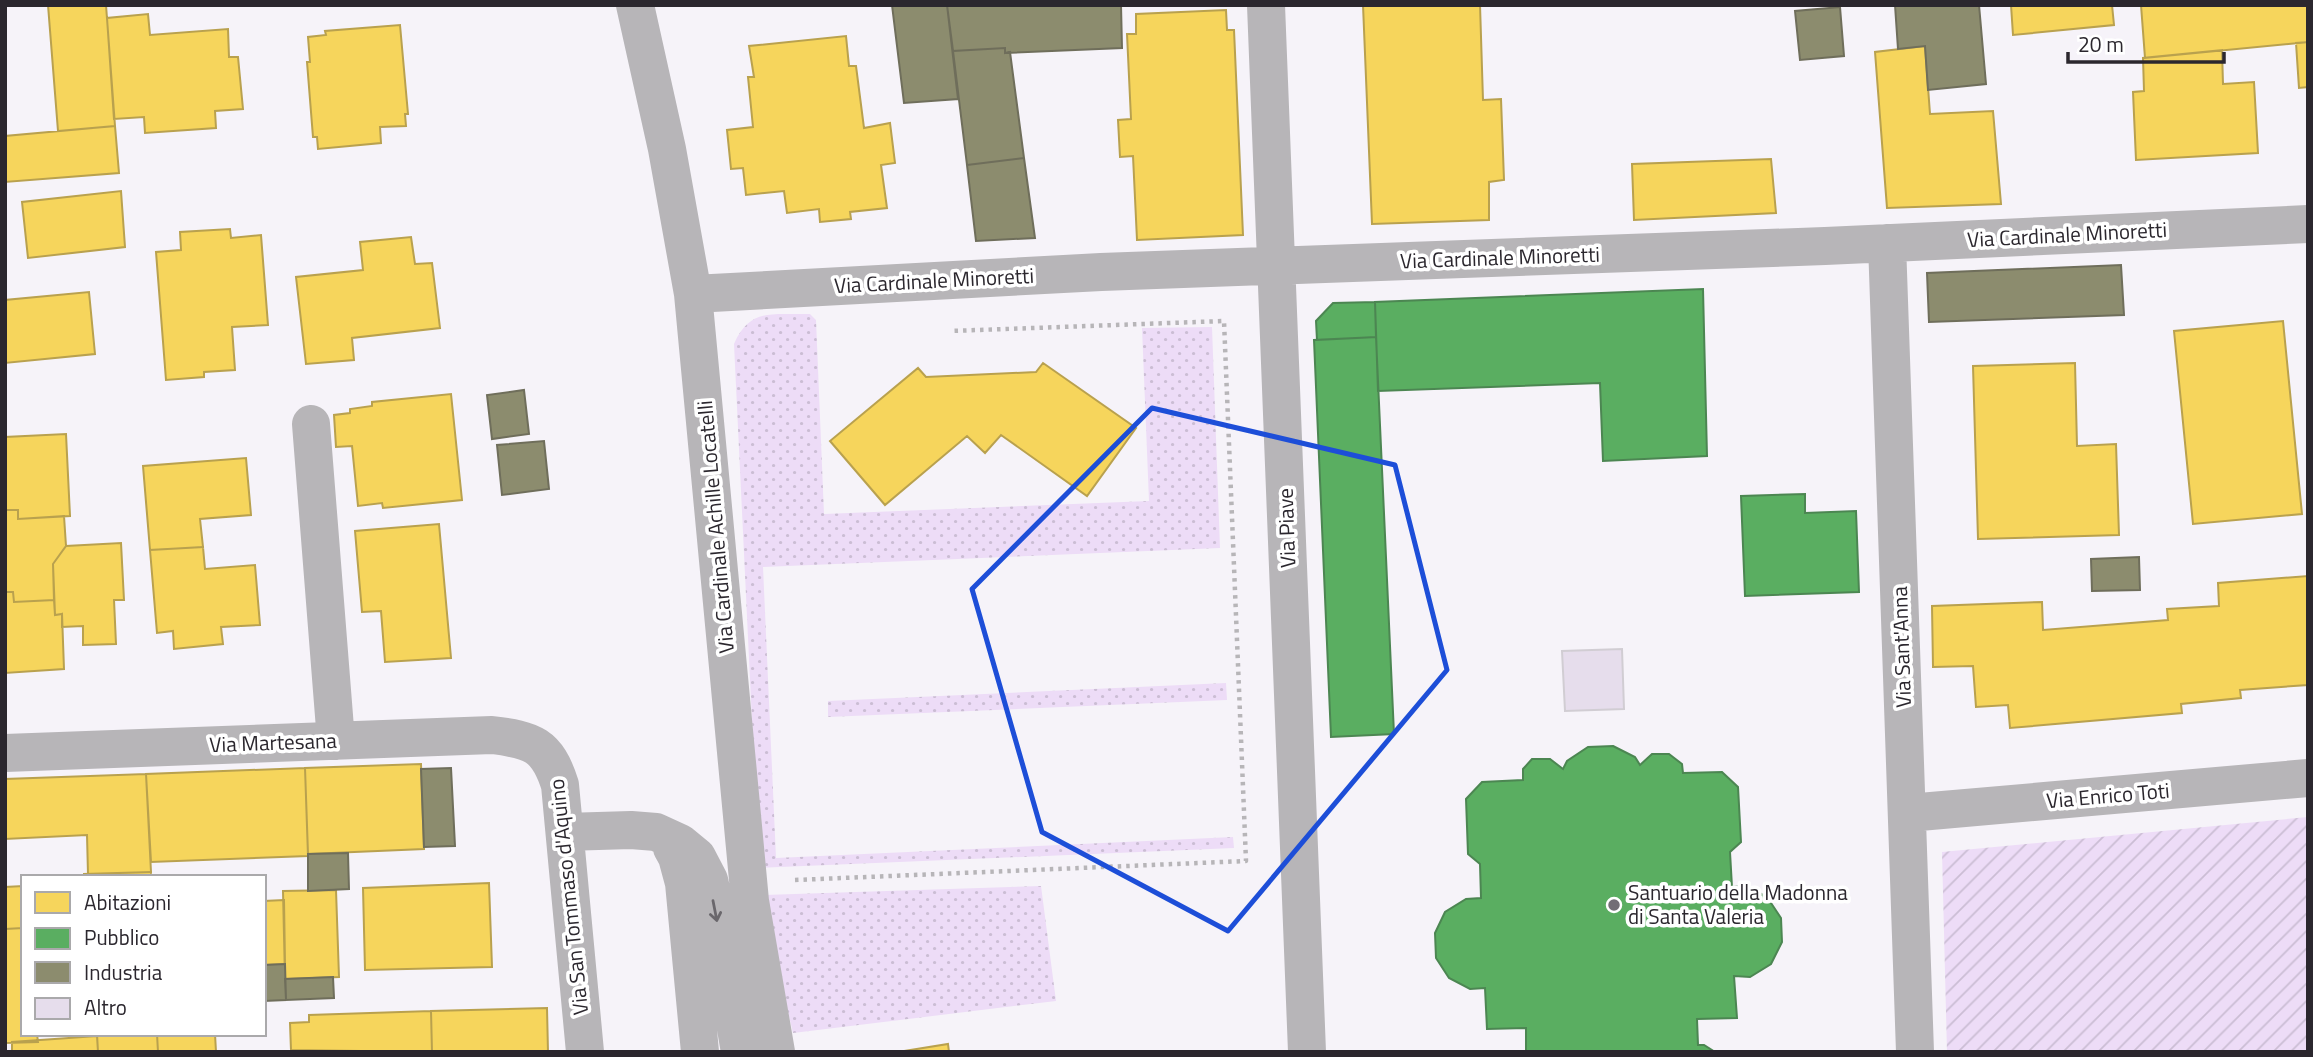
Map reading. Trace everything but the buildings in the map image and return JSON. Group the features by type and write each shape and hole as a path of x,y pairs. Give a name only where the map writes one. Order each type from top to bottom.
{"street":[{"name":"Via Cardinale Achille Locatelli","path":"635,5 669,162 693,294 748,882 776,1052"},
{"name":"Via Piave","path":"1266,5 1307,1052"},
{"name":"Via Cardinale Minoretti","path":"693,294 1101,272 1887,243 2308,224"},
{"name":"Via Sant'Anna","path":"1887,243 1915,1052"},
{"path":"311,424 336,741"},
{"name":"Via Martesana","path":"5,753 492,735 517,738 539,747"},
{"name":"Via San Tommaso d'Aquino","path":"539,747 554,765 560,785 585,1052"},
{"name":"Via Enrico Toti","path":"1908,813 2308,778"},
{"path":"565,832 645,831 669,836 697,857 709,880 740,1052"},
{"path":"645,831 664,839 671,847 681,870 700,1052"}],"path":[{"path":"748,882 1246,861 1224,321 946,331"}],"highlighted area":[{"path":"1152,408 1395,465 1447,670 1228,931 1042,832 972,589"}],"shaded area":[{"path":"810,314 816,320 824,514 1149,501 1142,328 1212,327 1220,548 763,567 776,858 1233,837 1234,848 759,868 734,344 748,324 764,315"},
{"path":"1226,683 1227,700 828,717 828,701"},
{"path":"2308,817 2308,1052 1947,1052 1942,852"},
{"path":"1041,886 1056,1001 793,1033 764,895"}],"place":[{"name":"Santuario della Madonna di Santa Valeria","path":"1614,905"}]}
